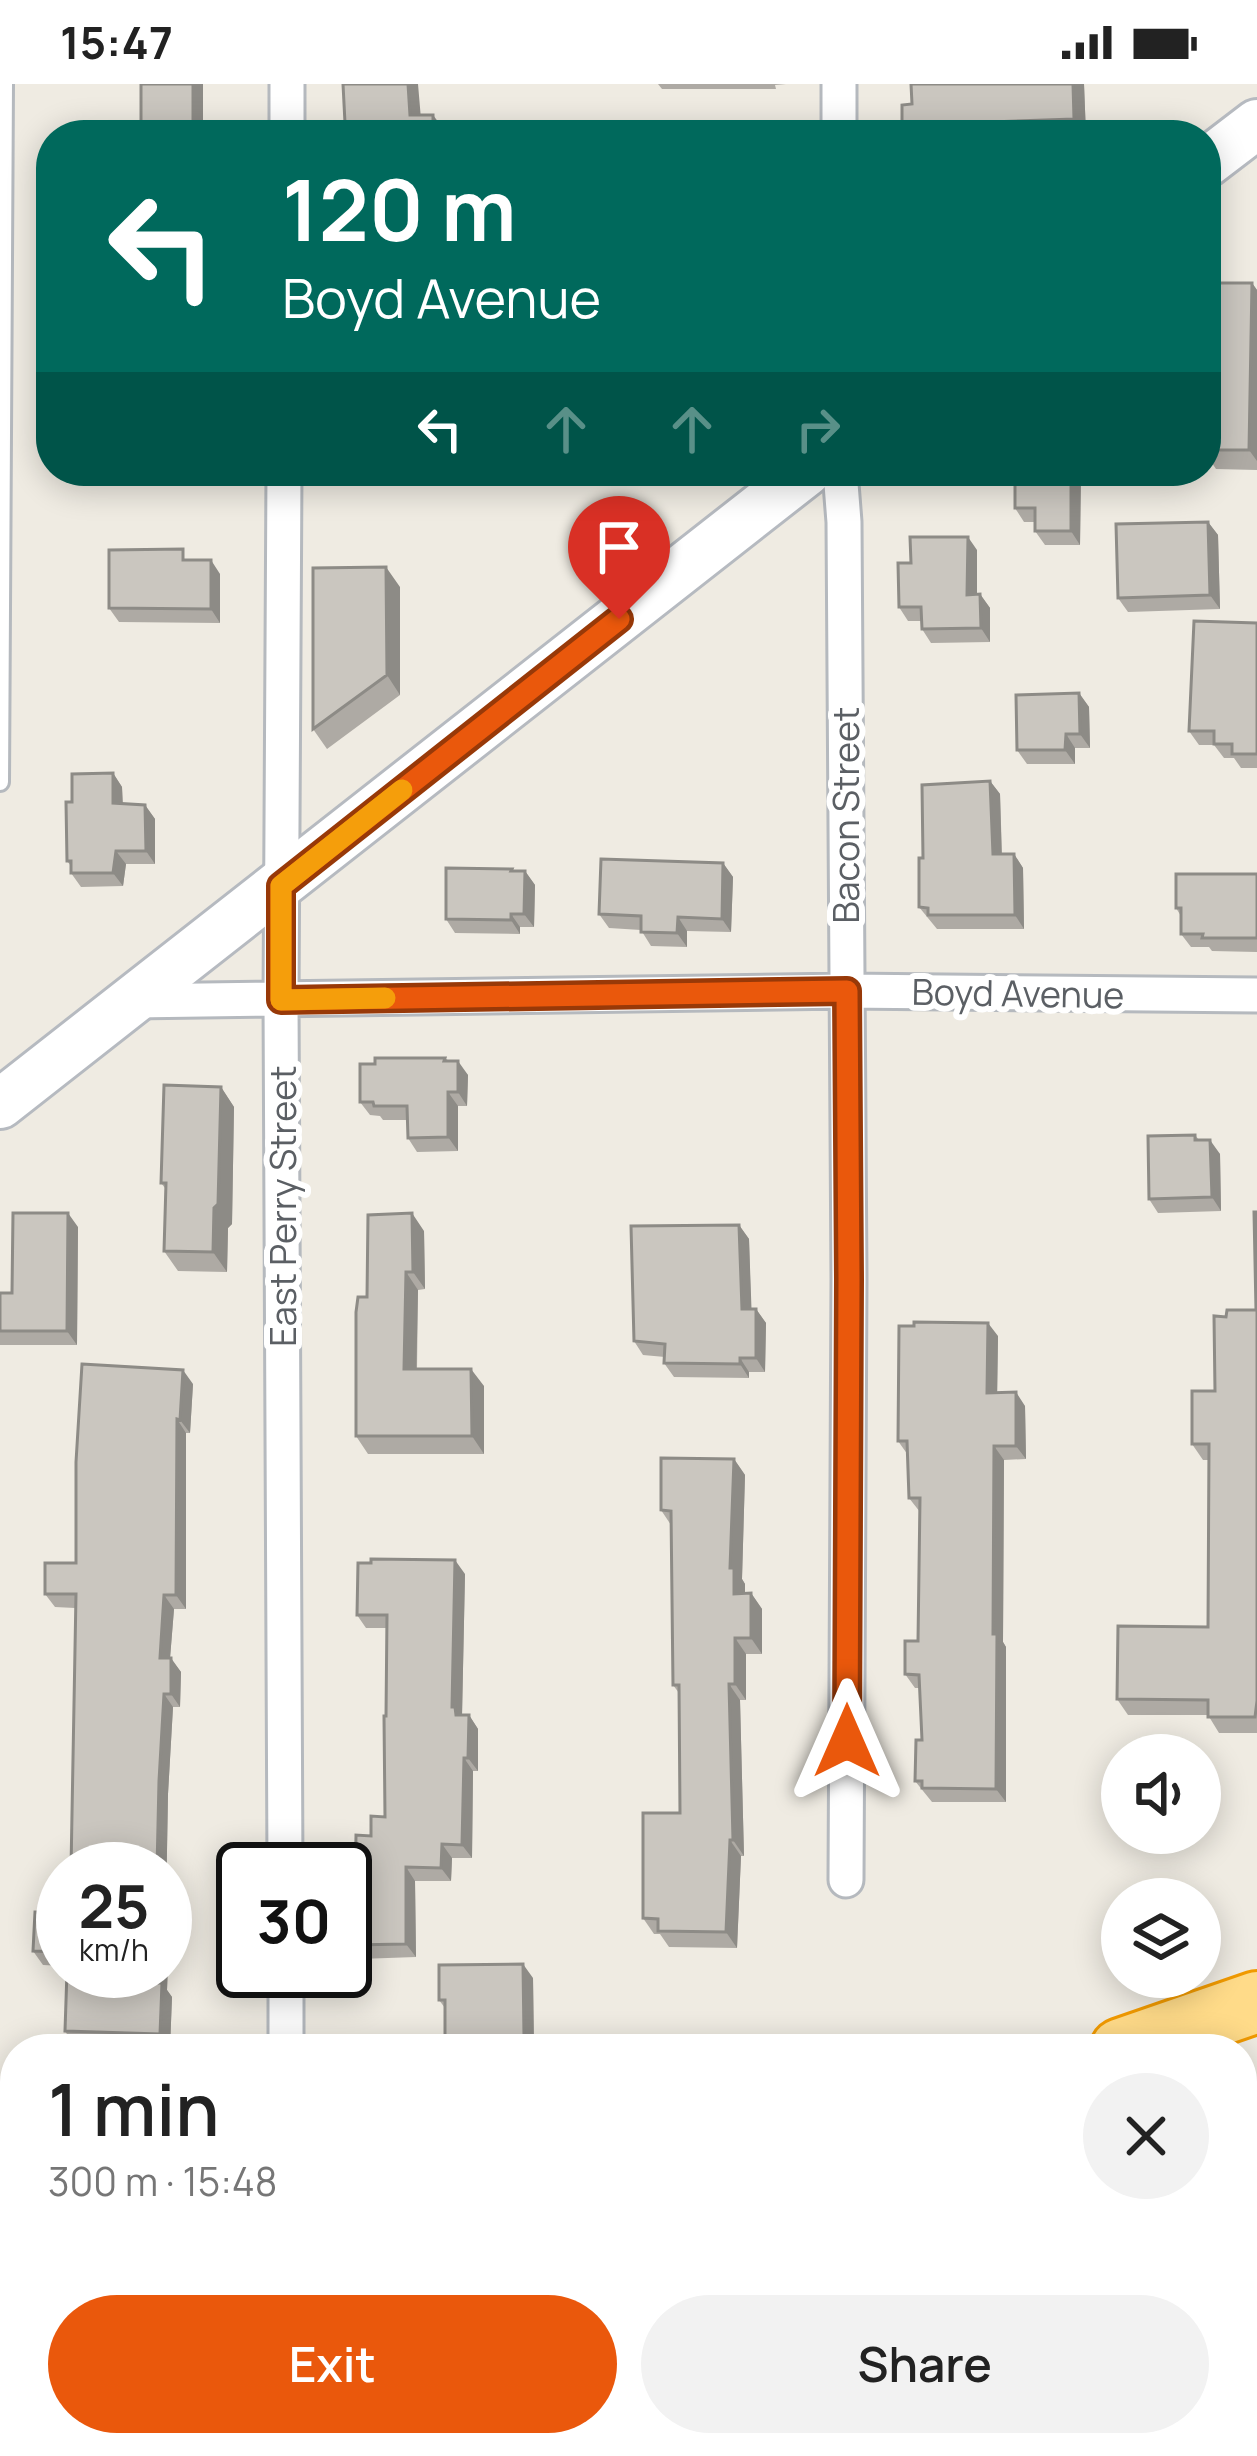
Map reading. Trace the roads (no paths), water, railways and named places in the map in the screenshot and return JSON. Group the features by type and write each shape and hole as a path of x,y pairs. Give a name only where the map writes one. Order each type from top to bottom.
{"highway":[{"path":"1164,2034 1257,2002"}],"main road":[{"path":"1221,152 1257,124"},
{"path":"0,1104 788,486"}],"street":[{"path":"287,84 287,120"},
{"path":"839,84 839,120"},
{"name":"East Perry Street","path":"284,486 285,1842"},
{"name":"Bacon Street","path":"841,486 849,1302 846,1880"},
{"name":"Boyd Avenue","path":"131,1001 847,991 1257,995"},
{"path":"286,1998 286,2034"}],"lane":[{"path":"0,782 4,84"}]}
